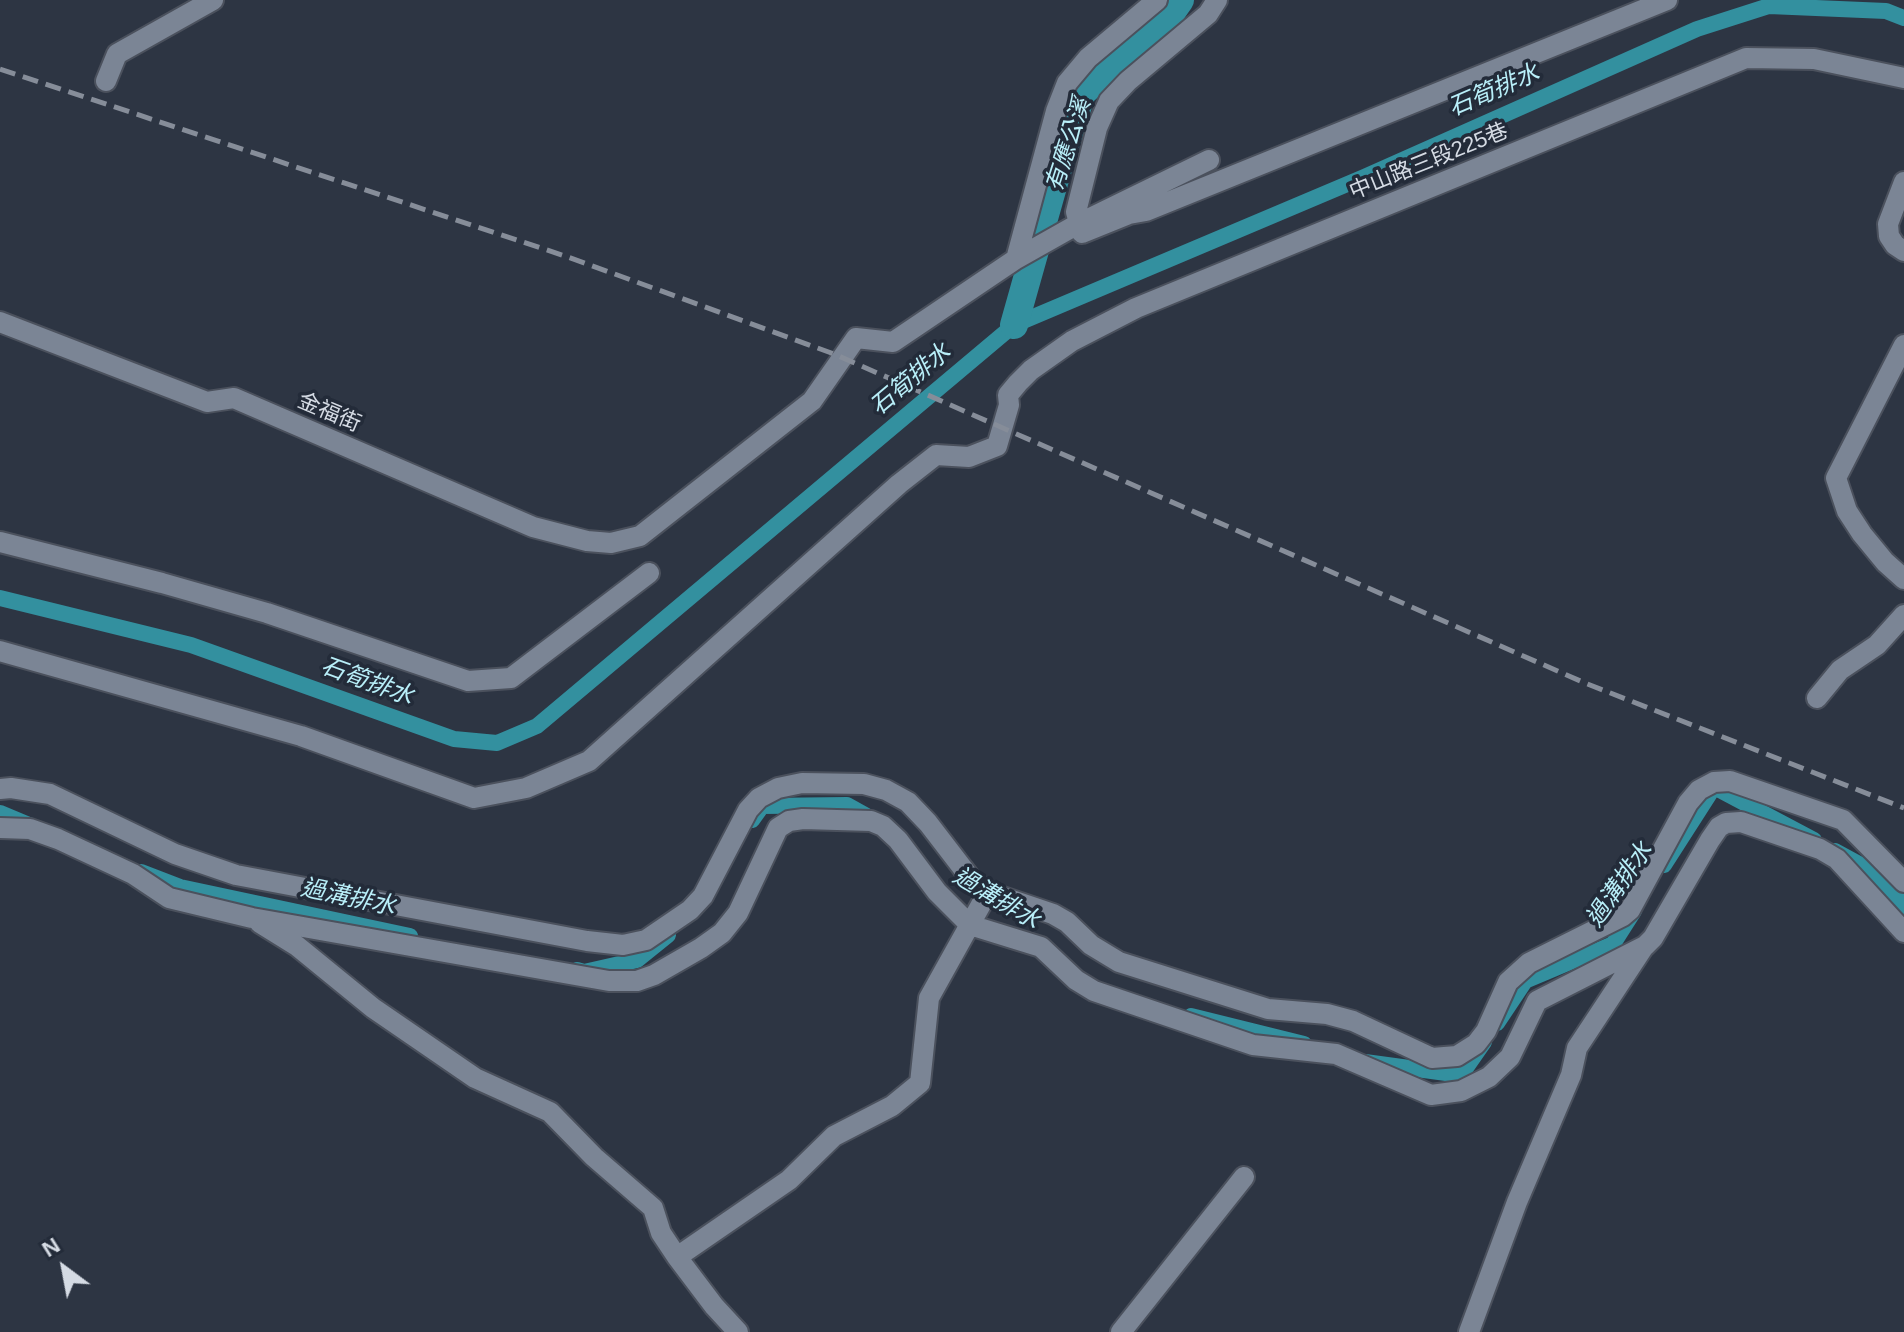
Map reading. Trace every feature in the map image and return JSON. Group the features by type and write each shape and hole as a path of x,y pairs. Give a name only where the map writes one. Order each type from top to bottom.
{"street":[{"path":"106,81 117,54 213,0"},
{"path":"1016,259 1056,111 1067,83 1088,58 1157,0"},
{"path":"1217,0 1208,14 1128,81 1109,101 1097,128 1076,212 1082,233 1129,214 1146,211 1667,0"},
{"name":"中山路三段225巷","path":"0,651 301,736 474,798 526,788 589,761 899,484 936,455 969,457 997,446 1009,405 1008,395 1031,370 1072,341 1136,308 1746,58 1814,59 1904,78"},
{"path":"1016,259 1078,224 1209,160"},
{"path":"1904,182 1888,224 1889,236 1904,251"},
{"name":"金福街","path":"0,322 207,402 234,398 533,527 587,541 611,543 640,536 812,401 856,338 893,342 1016,259"},
{"path":"1904,345 1836,478 1847,511 1862,534 1904,579"},
{"path":"0,542 267,613 468,681 511,678 649,573"},
{"path":"1817,698 1840,670 1877,645 1904,615"},
{"path":"0,789 50,794 175,854 236,875 587,941 623,945 646,940 690,910 703,896 748,810 759,798 778,788 802,783 864,784 886,790 908,802 971,879 988,892 1053,914 1067,922 1091,945 1128,966 1268,1009 1327,1014 1353,1021 1432,1058 1457,1056 1476,1044 1486,1031 1508,982 1529,963 1630,910 1688,803 1699,790 1714,782 1730,781 1843,820 1904,882"},
{"path":"0,828 30,829 133,874 169,898 252,918 609,981 637,981 690,955 722,933 738,913 778,828 789,821 803,819 859,819 883,826 898,840 937,892 970,925 1041,947 1076,980 1094,991 1253,1045 1336,1054 1431,1095 1461,1091 1489,1077 1510,1057 1520,1041 1532,1009 1544,996 1645,946"},
{"path":"1469,1332 1517,1202 1571,1075 1577,1048 1653,938 1719,827 1741,822 1820,849 1837,859 1904,932"},
{"path":"677,1257 789,1180 834,1136 892,1106 920,1083 929,998 988,892"},
{"path":"252,918 297,946 373,1008 475,1078 550,1112 594,1157 653,1208 661,1233 677,1257 738,1332"},
{"path":"1121,1332 1244,1177"}],"waterway":[{"name":"有應公溪","path":"1014,325 1082,93 1173,10 1180,0"},
{"name":"石筍排水","path":"0,598 191,645 454,739 497,743 537,726 1014,325 1364,177 1697,29 1769,6 1886,11 1904,18"},
{"name":"過溝排水","path":"1664,865 1714,787 1814,840"},
{"name":"過溝排水","path":"752,820 762,806 847,805 874,820"},
{"name":"過溝排水","path":"0,813 31,826"},
{"name":"過溝排水","path":"1835,851 1870,870 1904,906"},
{"name":"過溝排水","path":"141,872 180,887 410,936"},
{"name":"過溝排水","path":"1497,1023 1525,981 1613,944 1634,911"},
{"name":"過溝排水","path":"577,970 584,972 637,960 668,935"},
{"name":"過溝排水","path":"1191,1016 1304,1044"},
{"name":"過溝排水","path":"1365,1062 1461,1075 1484,1042"}],"railway":[{"path":"0,69 568,257 834,354 1585,683 1904,808"}]}
